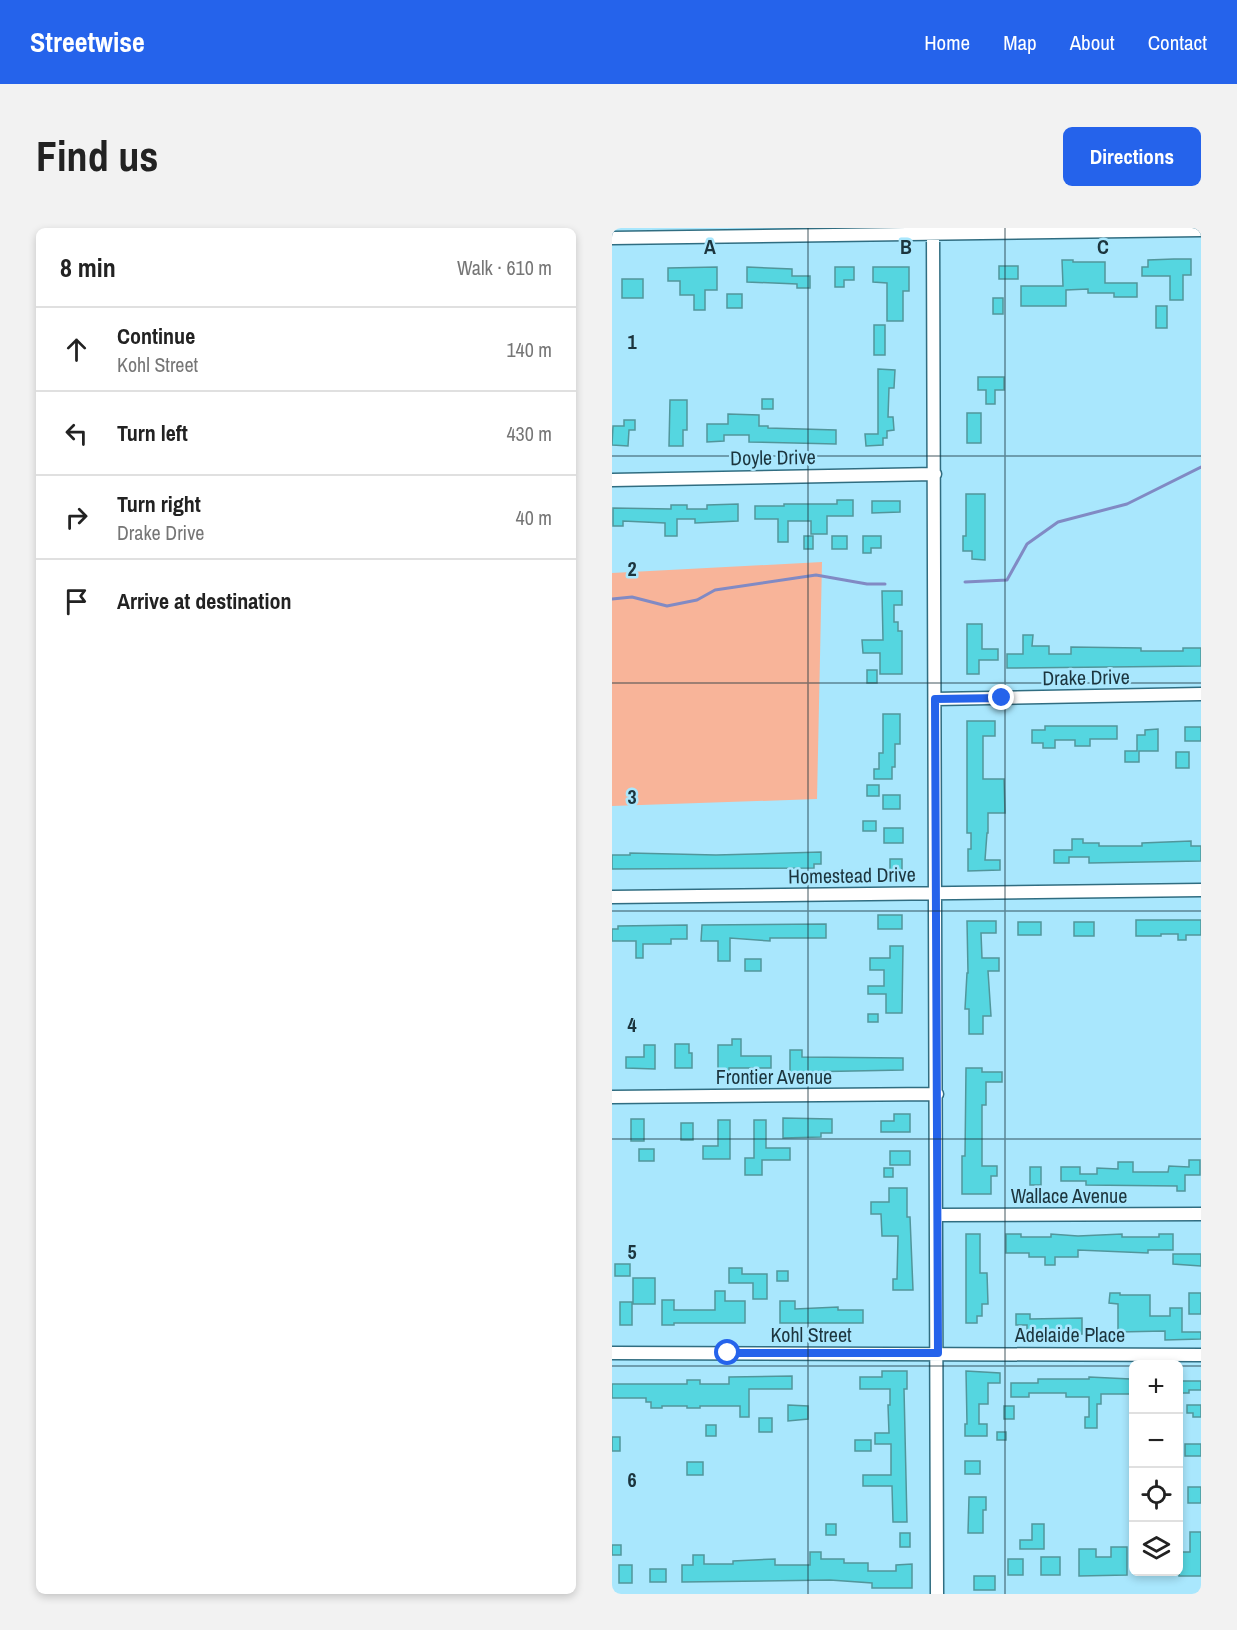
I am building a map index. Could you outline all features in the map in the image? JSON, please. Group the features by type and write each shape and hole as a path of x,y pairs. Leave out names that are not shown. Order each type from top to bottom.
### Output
{"street":[{"path":"612,238 933,231 1201,230"},
{"path":"933,231 937,1594"},
{"name":"Doyle Drive","path":"612,480 935,474"},
{"name":"Drake Drive","path":"935,699 1201,694"},
{"name":"Homestead Drive","path":"612,897 1201,890"},
{"name":"Frontier Avenue","path":"612,1097 937,1094"},
{"name":"Wallace Avenue","path":"937,1215 1201,1214"},
{"name":"Kohl Street","path":"612,1353 938,1353"},
{"name":"Adelaide Place","path":"938,1353 1201,1354"}],"shaded area":[{"path":"822,562 817,799 612,806 612,573"}],"building":[{"path":"1191,259 1191,275 1183,275 1183,300 1170,300 1170,276 1142,276 1142,267 1148,267 1148,260"},
{"path":"1062,260 1105,262 1105,283 1137,283 1137,297 1114,297 1114,293 1088,293 1088,289 1066,290 1066,306 1021,306 1021,286 1063,286"},
{"path":"999,266 1018,266 1018,279 999,279"},
{"path":"717,267 717,290 705,290 705,310 694,310 694,295 680,295 680,281 668,281 668,268"},
{"path":"747,267 792,269 792,276 810,276 810,288 797,288 797,284 747,282"},
{"path":"835,267 854,267 854,280 844,280 844,287 835,287"},
{"path":"873,267 909,267 909,291 903,291 903,321 887,321 887,283 873,282"},
{"path":"622,279 643,279 643,298 622,298"},
{"path":"727,294 742,294 742,308 727,308"},
{"path":"993,298 1003,298 1003,314 993,314"},
{"path":"1156,306 1167,306 1167,328 1156,328"},
{"path":"874,325 885,325 885,355 874,355"},
{"path":"878,369 895,370 894,388 889,388 888,417 893,417 894,430 887,431 887,438 883,438 883,445 866,446 865,434 878,434"},
{"path":"978,377 1004,377 1004,390 995,390 995,404 986,404 986,390 978,390"},
{"path":"762,399 773,399 773,409 762,409"},
{"path":"670,400 687,400 687,430 683,430 683,446 669,446"},
{"path":"967,413 981,413 981,443 967,443"},
{"path":"728,414 759,415 759,426 768,426 768,428 836,430 836,444 749,442 749,435 724,435 724,441 707,442 707,424 728,424"},
{"path":"624,420 635,420 635,430 629,430 628,446 612,445 613,426 624,426"},
{"path":"966,494 985,494 985,560 972,559 972,551 963,551 963,536 966,536"},
{"path":"837,500 853,500 853,516 827,516 827,534 811,534 811,521 788,521 788,542 778,542 778,519 755,519 755,506 837,504"},
{"path":"872,501 900,501 900,512 872,513"},
{"path":"738,504 738,521 695,523 695,519 677,519 677,536 665,536 665,523 623,521 623,526 613,526 613,508 671,509 671,505 687,505 687,509 707,509 707,505"},
{"path":"804,536 813,536 813,549 804,549"},
{"path":"832,536 847,536 847,549 832,549"},
{"path":"863,536 881,536 881,548 871,548 871,553 863,553"},
{"path":"882,591 902,591 902,605 894,605 894,622 898,622 898,631 902,631 902,674 880,674 880,653 863,653 862,640 883,640"},
{"path":"967,624 982,624 982,649 998,649 998,660 979,660 979,674 967,674"},
{"path":"1023,635 1033,635 1032,646 1049,646 1049,654 1071,654 1071,647 1141,648 1141,651 1183,651 1183,648 1201,648 1201,666 1007,668 1007,654 1023,654"},
{"path":"867,670 877,670 877,683 867,683"},
{"path":"883,714 900,714 900,744 895,744 895,767 892,767 892,779 874,779 874,769 879,769 879,753 883,753"},
{"path":"967,721 995,721 995,736 983,736 983,779 1004,779 1005,813 988,813 985,860 1000,860 1000,870 968,871 971,833 967,833"},
{"path":"1045,726 1117,726 1117,739 1090,739 1090,746 1075,746 1075,740 1055,740 1055,748 1043,748 1043,743 1032,743 1032,730 1045,730"},
{"path":"1185,727 1201,727 1201,741 1185,741"},
{"path":"1158,729 1158,751 1139,751 1139,762 1125,762 1125,751 1137,751 1137,735 1145,735 1145,730"},
{"path":"1176,752 1189,752 1189,768 1176,768"},
{"path":"867,785 879,785 879,796 867,796"},
{"path":"883,795 900,795 900,809 883,809"},
{"path":"863,821 876,821 876,831 863,831"},
{"path":"884,828 903,828 903,843 884,843"},
{"path":"1072,839 1083,839 1083,843 1099,843 1099,846 1142,846 1142,843 1191,841 1191,846 1201,846 1201,861 1089,863 1089,857 1069,857 1069,863 1054,863 1054,850 1072,850"},
{"path":"821,852 821,864 814,864 814,868 612,869 612,855 630,855 630,853 716,855"},
{"path":"890,859 902,859 902,874 890,874"},
{"path":"878,915 902,915 902,929 878,929"},
{"path":"1136,920 1201,920 1201,935 1186,935 1186,940 1178,940 1178,934 1136,936"},
{"path":"967,921 996,921 996,933 981,933 982,958 999,958 999,971 988,971 991,1016 983,1016 983,1034 969,1034 969,1009 965,1009 968,973"},
{"path":"1018,922 1041,922 1041,935 1018,935"},
{"path":"1074,922 1094,922 1094,936 1074,936"},
{"path":"826,924 826,938 770,938 770,941 730,938 730,961 718,961 718,941 701,941 702,925"},
{"path":"687,925 687,939 671,939 671,944 643,944 643,958 636,958 636,941 612,941 612,929 618,929 618,926"},
{"path":"890,946 903,946 902,1013 886,1013 886,994 868,994 868,986 884,986 884,970 870,970 870,958 890,958"},
{"path":"745,959 761,959 761,971 745,971"},
{"path":"868,1014 878,1014 878,1022 868,1022"},
{"path":"732,1039 741,1039 741,1056 771,1056 771,1068 729,1068 729,1072 718,1072 718,1045 732,1045"},
{"path":"675,1044 689,1044 689,1053 692,1053 692,1068 675,1068"},
{"path":"644,1045 655,1045 655,1069 626,1068 626,1057 644,1057"},
{"path":"790,1050 802,1050 802,1057 903,1058 903,1070 802,1072 802,1079 790,1079"},
{"path":"966,1068 982,1068 982,1072 1002,1072 1002,1082 986,1082 986,1105 982,1105 982,1166 997,1166 997,1176 991,1176 991,1194 962,1194"},
{"path":"894,1114 910,1114 910,1132 881,1132 881,1121 894,1121"},
{"path":"783,1118 832,1119 832,1133 821,1133 821,1137 783,1138"},
{"path":"631,1119 644,1119 644,1141 631,1141"},
{"path":"718,1120 730,1120 730,1159 703,1159 703,1146 718,1146"},
{"path":"754,1120 766,1120 766,1148 790,1148 790,1160 762,1160 762,1175 745,1175 745,1158 754,1158"},
{"path":"681,1123 693,1123 693,1140 681,1140"},
{"path":"639,1149 654,1149 654,1161 639,1161"},
{"path":"890,1151 910,1151 910,1165 890,1165"},
{"path":"1189,1160 1200,1160 1200,1175 1185,1175 1185,1191 1177,1191 1177,1186 1086,1185 1086,1181 1061,1181 1061,1167 1080,1167 1080,1174 1097,1174 1097,1168 1118,1169 1118,1162 1133,1162 1133,1172 1168,1172 1169,1166 1189,1167"},
{"path":"1030,1167 1041,1167 1041,1185 1030,1185"},
{"path":"884,1168 893,1168 893,1177 884,1177"},
{"path":"889,1188 907,1188 913,1290 893,1290 893,1279 897,1279 898,1236 882,1236 881,1214 871,1214 871,1202 889,1202"},
{"path":"966,1234 980,1234 980,1273 987,1273 988,1304 982,1304 982,1316 977,1316 977,1323 966,1323"},
{"path":"1006,1234 1021,1234 1021,1237 1051,1237 1051,1234 1078,1236 1122,1234 1122,1237 1159,1237 1159,1234 1173,1234 1173,1250 1148,1250 1148,1253 1078,1250 1078,1257 1055,1257 1055,1265 1045,1265 1045,1257 1029,1257 1029,1253 1006,1253"},
{"path":"1173,1254 1201,1254 1201,1266 1173,1264"},
{"path":"615,1264 630,1264 630,1276 615,1276"},
{"path":"729,1268 742,1268 742,1274 767,1274 767,1299 753,1299 753,1283 729,1283"},
{"path":"777,1271 788,1271 788,1281 777,1281"},
{"path":"633,1278 655,1278 655,1304 633,1304"},
{"path":"715,1291 725,1291 725,1301 745,1301 745,1323 662,1325 662,1300 674,1300 674,1310 715,1310"},
{"path":"1110,1293 1150,1295 1150,1316 1170,1316 1170,1308 1182,1308 1182,1332 1201,1332 1201,1339 1165,1340 1165,1331 1118,1332 1118,1304 1109,1303"},
{"path":"1189,1293 1201,1293 1201,1314 1189,1314"},
{"path":"780,1301 795,1301 795,1309 838,1307 838,1310 863,1310 863,1323 780,1323"},
{"path":"620,1302 632,1302 632,1325 620,1325"},
{"path":"1016,1314 1030,1314 1030,1319 1082,1318 1082,1334 1052,1335 1052,1332 1027,1332 1027,1325 1016,1325"},
{"path":"882,1371 907,1371 907,1389 904,1389 907,1522 893,1522 892,1486 863,1486 863,1475 891,1475 891,1444 875,1444 875,1433 889,1433 890,1389 860,1389 860,1377 882,1377"},
{"path":"966,1371 1000,1373 1000,1383 988,1383 988,1404 979,1404 979,1424 987,1424 987,1436 965,1436 965,1424 967,1424"},
{"path":"792,1376 792,1389 749,1389 749,1417 740,1417 740,1406 651,1408 651,1402 646,1402 646,1398 612,1398 612,1384 687,1384 687,1380 700,1380 700,1384 729,1384 729,1377"},
{"path":"1089,1377 1129,1379 1129,1394 1101,1394 1101,1404 1097,1404 1097,1428 1085,1428 1085,1417 1089,1417 1089,1397 1066,1397 1066,1393 1029,1393 1029,1397 1011,1397 1011,1383 1038,1383 1038,1379 1089,1379"},
{"path":"1183,1381 1201,1381 1201,1390 1189,1390 1189,1393 1183,1393"},
{"path":"788,1405 808,1406 808,1419 788,1421"},
{"path":"1187,1405 1201,1405 1201,1417 1193,1417 1193,1413 1187,1413"},
{"path":"1004,1406 1014,1406 1014,1419 1004,1419"},
{"path":"759,1418 772,1418 772,1432 759,1432"},
{"path":"706,1425 716,1425 716,1436 706,1436"},
{"path":"997,1432 1006,1432 1006,1440 997,1440"},
{"path":"612,1437 620,1437 620,1451 612,1451"},
{"path":"855,1440 871,1440 871,1451 855,1451"},
{"path":"1185,1444 1201,1444 1201,1456 1185,1456"},
{"path":"965,1461 980,1461 980,1474 965,1474"},
{"path":"687,1462 703,1462 703,1475 687,1475"},
{"path":"1188,1487 1201,1487 1201,1503 1188,1503"},
{"path":"969,1497 986,1497 986,1510 983,1510 983,1533 968,1533"},
{"path":"826,1524 836,1524 836,1535 826,1535"},
{"path":"1032,1524 1044,1524 1044,1549 1020,1549 1020,1540 1032,1540"},
{"path":"1190,1532 1201,1532 1201,1576 1183,1576 1183,1552 1190,1552"},
{"path":"900,1533 910,1533 910,1547 900,1547"},
{"path":"612,1545 621,1545 621,1555 612,1555"},
{"path":"1111,1547 1127,1547 1127,1575 1079,1576 1079,1549 1096,1549 1096,1557 1111,1557"},
{"path":"810,1552 821,1552 821,1559 844,1559 844,1563 868,1563 868,1571 896,1571 896,1565 912,1564 912,1588 872,1588 872,1583 830,1580 682,1582 682,1565 693,1565 693,1555 704,1555 704,1564 733,1564 733,1561 775,1559 775,1565 810,1565"},
{"path":"1041,1557 1060,1557 1060,1575 1041,1575"},
{"path":"1008,1559 1023,1559 1023,1575 1008,1575"},
{"path":"619,1565 632,1565 632,1583 619,1583"},
{"path":"650,1569 666,1569 666,1582 650,1582"},
{"path":"974,1576 995,1576 995,1590 974,1590"}],"waterway":[{"path":"965,582 1007,580 1027,544 1058,522 1127,504 1201,467"},
{"path":"612,599 632,597 667,606 697,600 715,590 816,575 867,584 885,584"}],"route":[{"path":"728,1353 938,1353 935,699 1002,698"}]}
